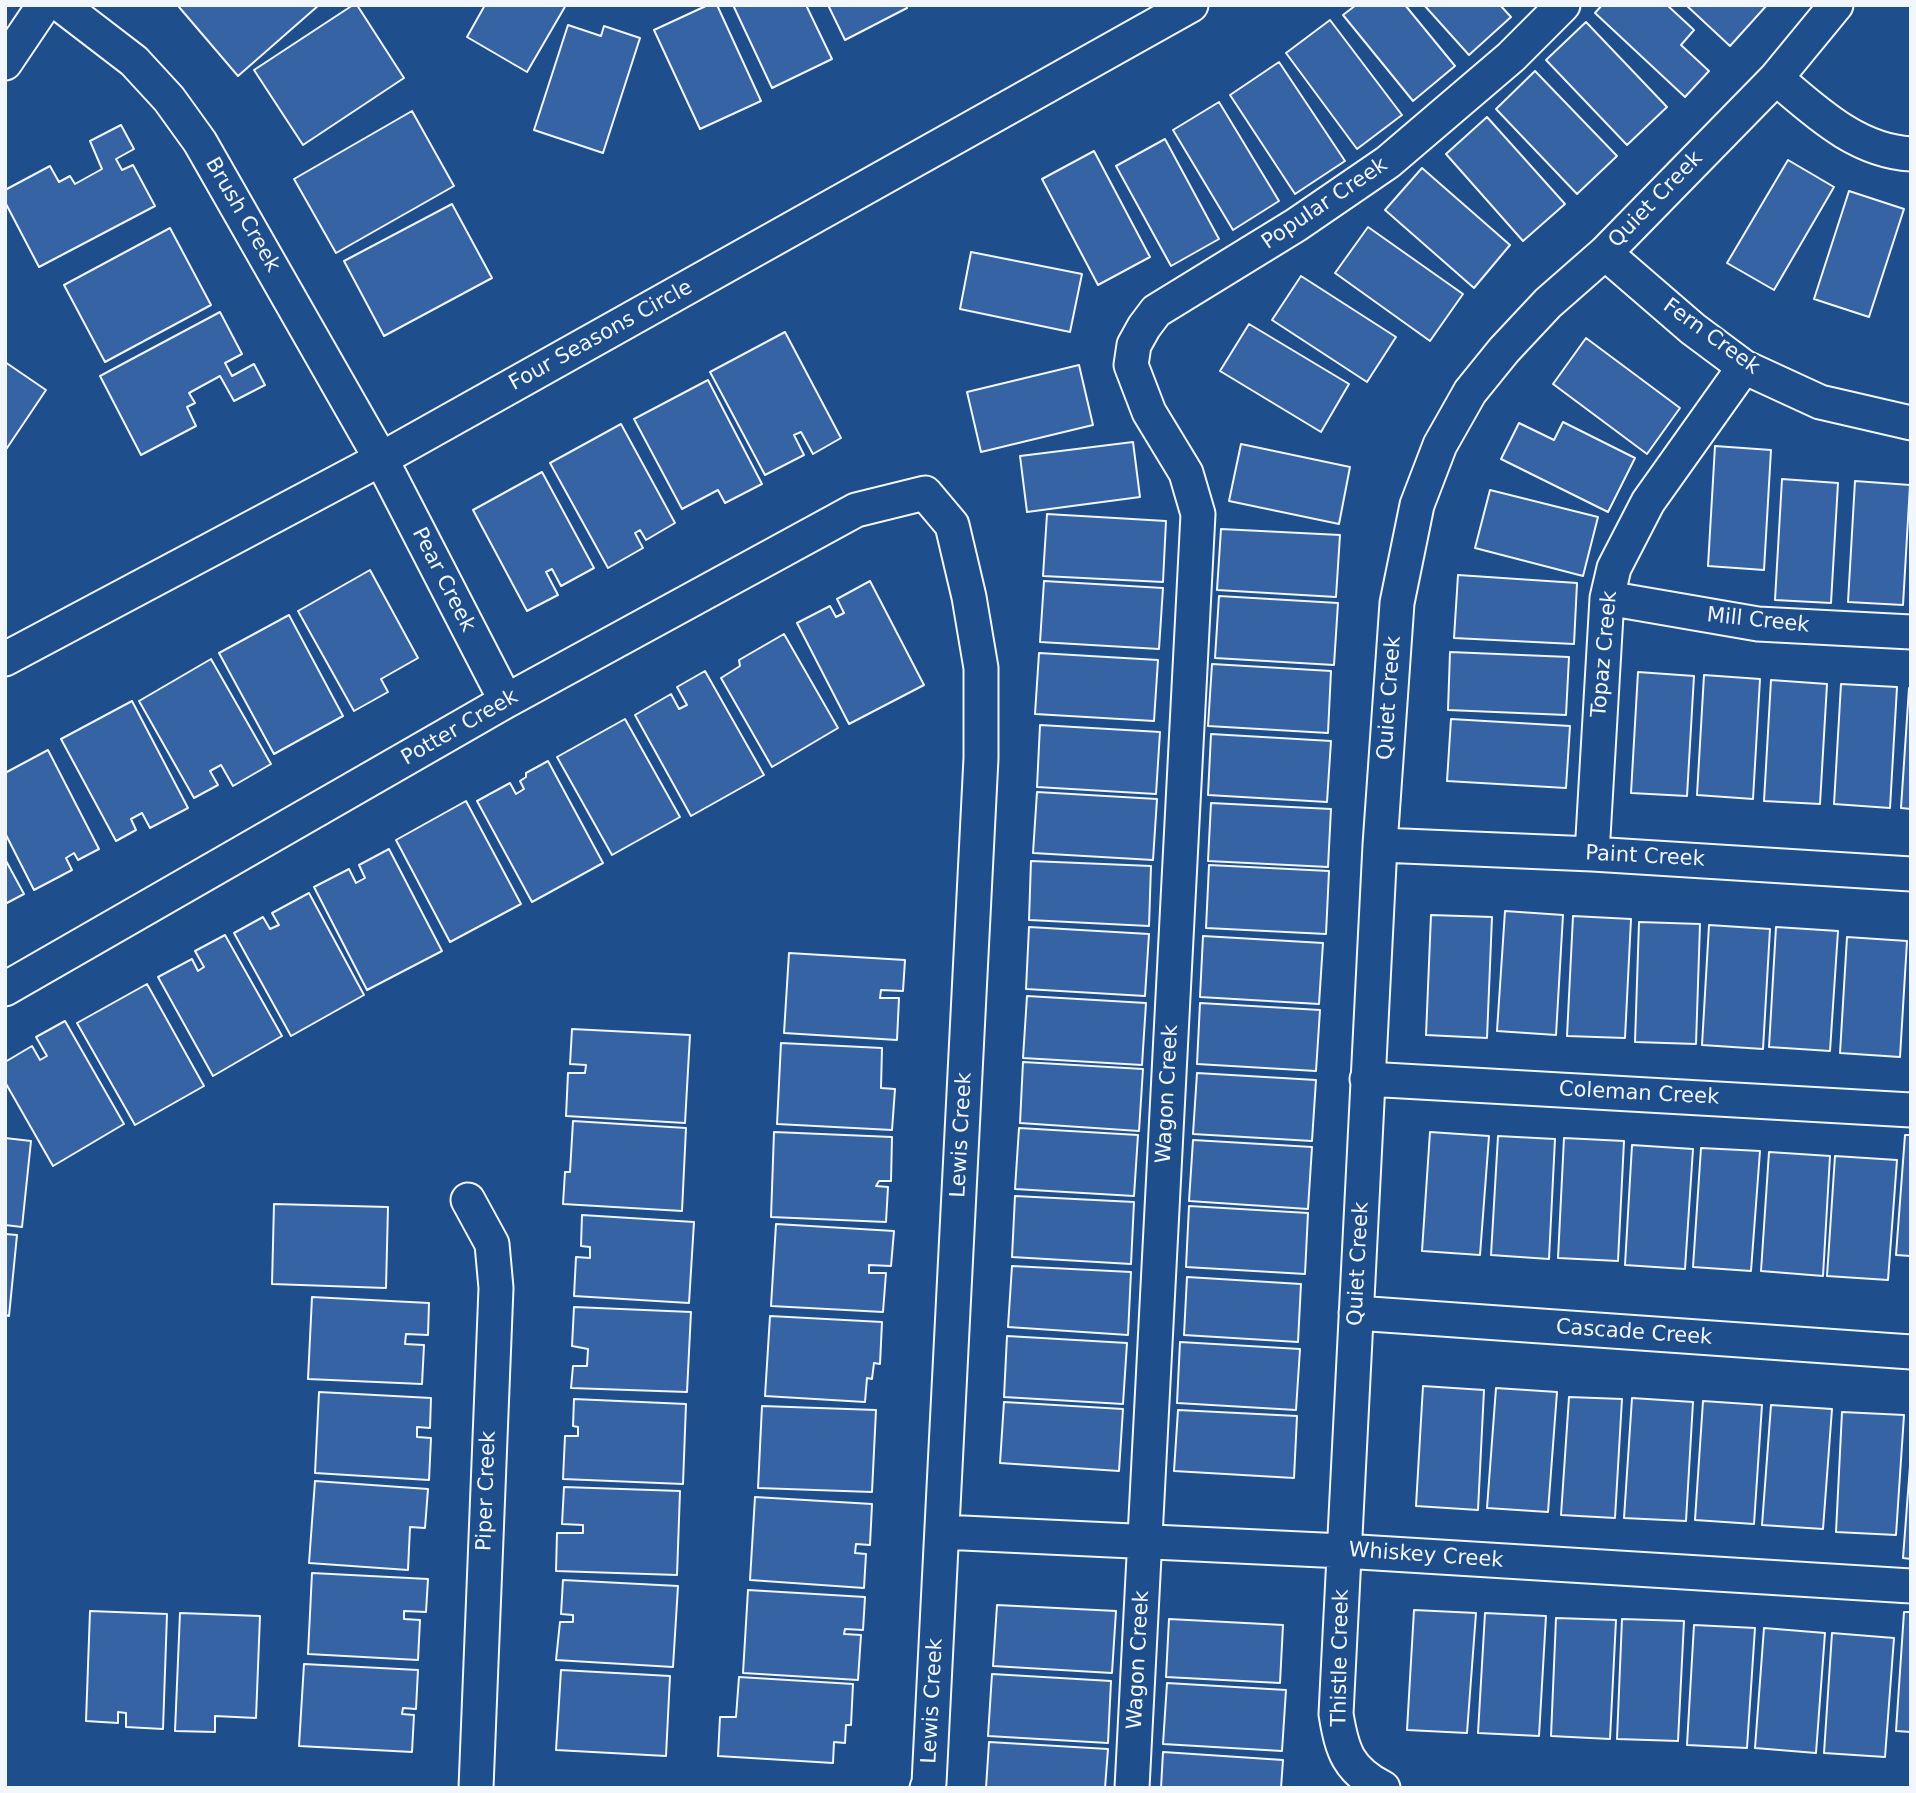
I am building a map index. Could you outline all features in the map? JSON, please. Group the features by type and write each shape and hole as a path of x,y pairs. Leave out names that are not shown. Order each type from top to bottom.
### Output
{"street":[{"path":"5,63 44,5"},
{"name":"Brush Creek","path":"61,5 134,61 169,99 200,142 381,459"},
{"name":"Four Seasons Circle","path":"5,659 381,459 1191,5"},
{"name":"Popular Creek","path":"1149,412 1131,365 1134,345 1156,311 1296,225 1388,162 1511,57 1563,5"},
{"name":"Quiet Creek","path":"1343,1551 1380,845 1397,603 1417,506 1436,457 1470,392 1504,350 1548,303 1605,253 1776,78 1836,5"},
{"path":"1776,78 1833,126 1871,145 1911,154"},
{"name":"Fern Creek","path":"1605,253 1693,329 1744,367 1820,402 1911,423"},
{"name":"Topaz Creek","path":"1592,854 1607,598 1614,568 1648,502 1744,367"},
{"name":"Wagon Creek","path":"1132,1788 1198,514 1186,473 1149,412"},
{"name":"Pear Creek","path":"381,459 506,701"},
{"name":"Potter Creek","path":"5,989 506,701 856,510 925,493"},
{"name":"Lewis Creek","path":"925,493 952,525 969,597 981,668 981,758 927,1788"},
{"name":"Mill Creek","path":"1607,598 1758,624 1911,632"},
{"name":"Paint Creek","path":"1380,845 1592,854 1911,874"},
{"name":"Coleman Creek","path":"1367,1079 1911,1110"},
{"name":"Piper Creek","path":"468,1200 492,1244 496,1288 476,1788"},
{"name":"Cascade Creek","path":"1356,1313 1911,1352"},
{"name":"Whiskey Creek","path":"942,1532 1343,1551 1911,1586"},
{"name":"Thistle Creek","path":"1343,1551 1336,1714 1340,1741 1353,1767 1366,1779 1383,1788"}],"building":[{"path":"319,5 238,76 179,7"},
{"path":"353,5 357,5 404,78 303,145 254,70"},
{"path":"485,5 566,5 527,72 467,37"},
{"path":"708,5 717,5 761,101 700,129 654,30"},
{"path":"733,5 806,5 832,59 772,88"},
{"path":"828,5 906,5 907,8 845,40"},
{"path":"1356,5 1405,5 1455,66 1413,101 1343,15"},
{"path":"1424,5 1500,5 1511,17 1469,55"},
{"path":"1602,5 1667,5 1694,30 1681,45 1709,71 1685,97 1595,13"},
{"path":"1686,5 1767,5 1730,46"},
{"path":"1330,20 1402,115 1357,149 1286,53"},
{"path":"1586,22 1667,107 1627,145 1546,60"},
{"path":"568,25 601,36 604,26 640,38 603,153 534,130"},
{"path":"1279,62 1345,161 1295,194 1230,95"},
{"path":"1535,71 1617,156 1577,194 1496,109"},
{"path":"1219,102 1279,201 1233,230 1173,130"},
{"path":"412,111 454,186 336,253 294,179"},
{"path":"1487,117 1565,204 1523,241 1446,154"},
{"path":"121,125 134,149 116,159 122,170 133,165 155,206 39,267 5,202 5,190 50,166 59,182 70,176 75,184 102,169 90,141"},
{"path":"1165,139 1219,239 1171,266 1116,166"},
{"path":"1094,151 1150,257 1098,285 1042,179"},
{"path":"1788,160 1834,187 1774,290 1727,263"},
{"path":"1422,168 1510,245 1474,288 1385,210"},
{"path":"1849,191 1904,209 1869,317 1814,299"},
{"path":"452,204 492,278 384,336 344,261"},
{"path":"1368,227 1463,294 1430,341 1335,273"},
{"path":"170,228 211,305 105,362 64,285"},
{"path":"971,252 1082,274 1070,332 960,309"},
{"path":"1301,276 1396,337 1367,382 1272,320"},
{"path":"220,312 242,354 225,363 232,376 254,364 265,385 234,401 220,376 189,393 195,403 187,407 196,426 141,455 100,376"},
{"path":"1249,324 1349,384 1321,432 1220,371"},
{"path":"785,332 841,438 813,454 801,432 794,435 804,455 765,475 710,372"},
{"path":"1586,338 1680,408 1647,454 1553,384"},
{"path":"5,362 46,390 5,451"},
{"path":"1079,365 1093,425 981,452 967,392"},
{"path":"708,380 762,484 725,503 718,490 682,509 634,419"},
{"path":"1563,422 1635,458 1608,512 1501,459 1519,423 1554,440"},
{"path":"621,424 675,523 646,540 640,530 635,533 643,548 608,568 550,463"},
{"path":"1133,442 1140,497 1027,512 1020,456"},
{"path":"1241,444 1350,467 1339,524 1229,501"},
{"path":"1715,446 1771,450 1764,570 1708,566"},
{"path":"542,472 594,568 561,586 552,569 546,572 558,595 527,611 473,510"},
{"path":"1782,479 1838,483 1831,603 1775,600"},
{"path":"1855,481 1910,485 1903,605 1848,602"},
{"path":"1490,490 1598,517 1583,576 1475,548"},
{"path":"1047,514 1166,521 1163,582 1043,576"},
{"path":"1221,529 1340,535 1336,597 1217,590"},
{"path":"370,570 418,658 381,679 388,692 354,711 298,611"},
{"path":"1458,575 1577,583 1574,644 1454,638"},
{"path":"870,581 924,685 849,724 797,623 830,606 836,617 844,613 837,599"},
{"path":"1044,581 1163,588 1159,649 1040,642"},
{"path":"1219,596 1338,603 1334,665 1215,658"},
{"path":"289,615 343,716 274,754 219,653"},
{"path":"784,634 838,728 772,767 721,678 740,666 739,660"},
{"path":"1450,652 1569,657 1566,715 1448,710"},
{"path":"1039,653 1158,660 1154,721 1035,714"},
{"path":"211,659 271,764 233,786 221,765 210,771 218,785 194,798 139,701"},
{"path":"1212,664 1331,671 1328,733 1208,726"},
{"path":"705,671 764,775 691,816 635,715 671,694 679,709 687,705 677,687"},
{"path":"1638,672 1694,676 1687,796 1631,793"},
{"path":"1704,675 1760,679 1753,799 1697,795"},
{"path":"1771,680 1827,684 1820,804 1764,801"},
{"path":"1841,684 1897,687 1890,808 1834,804"},
{"path":"1911,688 1911,809 1901,808"},
{"path":"132,701 188,808 150,828 142,813 131,819 136,830 116,841 61,739"},
{"path":"625,719 680,817 612,855 557,757"},
{"path":"1451,719 1570,726 1566,788 1447,781"},
{"path":"1040,725 1160,732 1156,794 1037,787"},
{"path":"1211,734 1331,741 1327,802 1208,795"},
{"path":"48,750 99,849 78,860 74,853 66,858 72,870 34,890 5,833 5,773"},
{"path":"548,761 603,863 532,902 477,801 510,783 516,794 524,789 520,781 526,777 526,773"},
{"path":"1037,792 1157,799 1153,860 1033,853"},
{"path":"466,801 521,904 450,942 396,840"},
{"path":"1211,803 1331,809 1328,867 1208,861"},
{"path":"389,849 442,951 367,990 314,887 349,869 356,883 365,878 359,865"},
{"path":"5,859 24,894 5,904"},
{"path":"1031,861 1151,866 1149,926 1029,920"},
{"path":"1209,865 1329,871 1326,934 1206,928"},
{"path":"309,893 364,995 291,1036 234,933 263,917 270,929 279,925 272,913"},
{"path":"1505,911 1563,915 1556,1035 1497,1031"},
{"path":"1431,915 1492,917 1487,1038 1426,1035"},
{"path":"1573,916 1631,919 1625,1038 1567,1036"},
{"path":"1639,922 1700,924 1696,1044 1635,1042"},
{"path":"1709,925 1770,929 1763,1049 1702,1045"},
{"path":"1029,927 1149,934 1145,996 1026,989"},
{"path":"1776,927 1838,931 1830,1051 1769,1047"},
{"path":"225,935 282,1036 213,1076 158,977 192,959 198,971 204,967 195,951"},
{"path":"1203,936 1323,943 1319,1004 1200,997"},
{"path":"1847,937 1907,941 1900,1057 1840,1053"},
{"path":"789,953 905,960 903,991 881,990 880,998 899,998 897,1040 784,1033"},
{"path":"147,984 204,1086 135,1125 77,1023"},
{"path":"1027,996 1146,1003 1142,1065 1023,1058"},
{"path":"1200,1003 1320,1010 1316,1071 1197,1064"},
{"path":"65,1021 124,1124 53,1166 5,1082 5,1062 32,1046 40,1060 47,1056 36,1037"},
{"path":"572,1029 690,1035 685,1123 566,1116 568,1073 585,1073 586,1065 570,1064"},
{"path":"781,1043 882,1048 881,1088 895,1089 892,1130 777,1124"},
{"path":"1023,1062 1143,1069 1139,1131 1020,1123"},
{"path":"1197,1073 1316,1080 1312,1141 1193,1134"},
{"path":"573,1121 686,1128 682,1211 563,1204 565,1172 570,1172"},
{"path":"1019,1128 1138,1135 1134,1196 1015,1189"},
{"path":"774,1132 892,1137 891,1181 879,1181 876,1186 888,1187 886,1222 771,1217"},
{"path":"1430,1132 1489,1136 1480,1255 1422,1251"},
{"path":"1905,1135 1911,1135 1911,1256 1896,1255"},
{"path":"1498,1136 1555,1139 1549,1259 1491,1255"},
{"path":"5,1138 31,1141 22,1227 5,1225"},
{"path":"1564,1138 1624,1141 1618,1261 1558,1258"},
{"path":"1193,1140 1312,1147 1308,1209 1189,1201"},
{"path":"1632,1145 1693,1149 1685,1269 1625,1265"},
{"path":"1701,1148 1760,1151 1751,1271 1693,1267"},
{"path":"1769,1152 1830,1156 1823,1276 1761,1271"},
{"path":"1835,1156 1897,1160 1888,1280 1827,1276"},
{"path":"1015,1196 1134,1202 1131,1264 1012,1257"},
{"path":"274,1204 388,1207 386,1288 272,1284"},
{"path":"1189,1206 1308,1213 1305,1274 1186,1267"},
{"path":"582,1215 694,1222 689,1303 574,1296 576,1257 590,1258 590,1247 581,1246"},
{"path":"776,1224 894,1231 891,1266 869,1265 869,1273 886,1273 883,1312 771,1306"},
{"path":"5,1234 17,1235 9,1316 5,1315"},
{"path":"1012,1266 1131,1272 1128,1335 1008,1327"},
{"path":"1187,1277 1301,1284 1298,1342 1184,1335"},
{"path":"312,1297 429,1303 428,1335 406,1334 405,1344 424,1345 422,1384 308,1379"},
{"path":"574,1307 691,1312 687,1392 571,1388 573,1366 587,1366 588,1349 572,1346"},
{"path":"770,1316 882,1322 880,1364 874,1363 872,1379 867,1378 865,1402 765,1396"},
{"path":"1007,1336 1127,1343 1123,1404 1004,1397"},
{"path":"1180,1342 1300,1349 1296,1410 1177,1403"},
{"path":"1423,1386 1484,1390 1478,1510 1416,1506"},
{"path":"1496,1388 1557,1392 1548,1512 1487,1508"},
{"path":"319,1392 431,1398 430,1428 417,1427 417,1437 431,1438 429,1480 315,1473"},
{"path":"1569,1397 1622,1399 1615,1518 1561,1515"},
{"path":"1632,1398 1693,1402 1686,1521 1624,1518"},
{"path":"574,1399 686,1404 683,1484 563,1479 565,1436 578,1436 578,1427 573,1426"},
{"path":"1703,1401 1762,1405 1754,1524 1695,1520"},
{"path":"1004,1402 1123,1409 1119,1471 1000,1463"},
{"path":"1771,1405 1832,1409 1823,1529 1762,1525"},
{"path":"762,1406 876,1410 872,1492 758,1488"},
{"path":"1178,1410 1297,1416 1294,1478 1174,1471"},
{"path":"1842,1412 1904,1415 1896,1535 1836,1532"},
{"path":"1911,1453 1911,1559 1903,1558"},
{"path":"315,1481 428,1489 425,1528 410,1527 408,1570 309,1563"},
{"path":"564,1487 680,1491 677,1575 556,1571 557,1533 583,1533 583,1525 562,1524"},
{"path":"755,1497 872,1504 870,1545 856,1544 855,1553 866,1554 864,1588 750,1580"},
{"path":"312,1573 428,1579 426,1612 404,1611 404,1619 420,1620 418,1660 308,1654"},
{"path":"563,1580 678,1586 673,1667 556,1660 560,1622 573,1622 573,1615 561,1614"},
{"path":"748,1590 865,1597 863,1630 845,1629 844,1634 861,1635 858,1680 743,1673"},
{"path":"997,1605 1116,1611 1112,1673 993,1666"},
{"path":"1414,1610 1476,1613 1467,1733 1407,1730"},
{"path":"90,1611 167,1614 163,1729 126,1727 126,1713 118,1712 118,1723 86,1721"},
{"path":"1904,1612 1911,1612 1911,1732 1896,1731"},
{"path":"180,1613 260,1616 256,1718 215,1716 215,1732 175,1731"},
{"path":"1485,1613 1546,1616 1539,1736 1478,1733"},
{"path":"1556,1618 1616,1620 1610,1739 1551,1736"},
{"path":"1169,1619 1283,1625 1280,1683 1166,1677"},
{"path":"1622,1619 1684,1621 1678,1741 1617,1739"},
{"path":"1694,1625 1755,1628 1747,1748 1687,1745"},
{"path":"1764,1628 1825,1633 1816,1753 1755,1748"},
{"path":"1832,1633 1894,1638 1885,1757 1824,1753"},
{"path":"304,1664 418,1670 416,1709 403,1708 402,1714 414,1715 412,1752 299,1746"},
{"path":"561,1670 670,1676 666,1756 556,1750"},
{"path":"992,1674 1111,1681 1108,1743 988,1736"},
{"path":"739,1677 853,1684 851,1725 846,1725 845,1743 834,1742 833,1763 718,1756 720,1717 736,1717"},
{"path":"1167,1683 1286,1690 1282,1751 1163,1744"},
{"path":"989,1742 1108,1749 1105,1788 986,1788"},
{"path":"1163,1752 1283,1760 1281,1788 1161,1788"}]}
